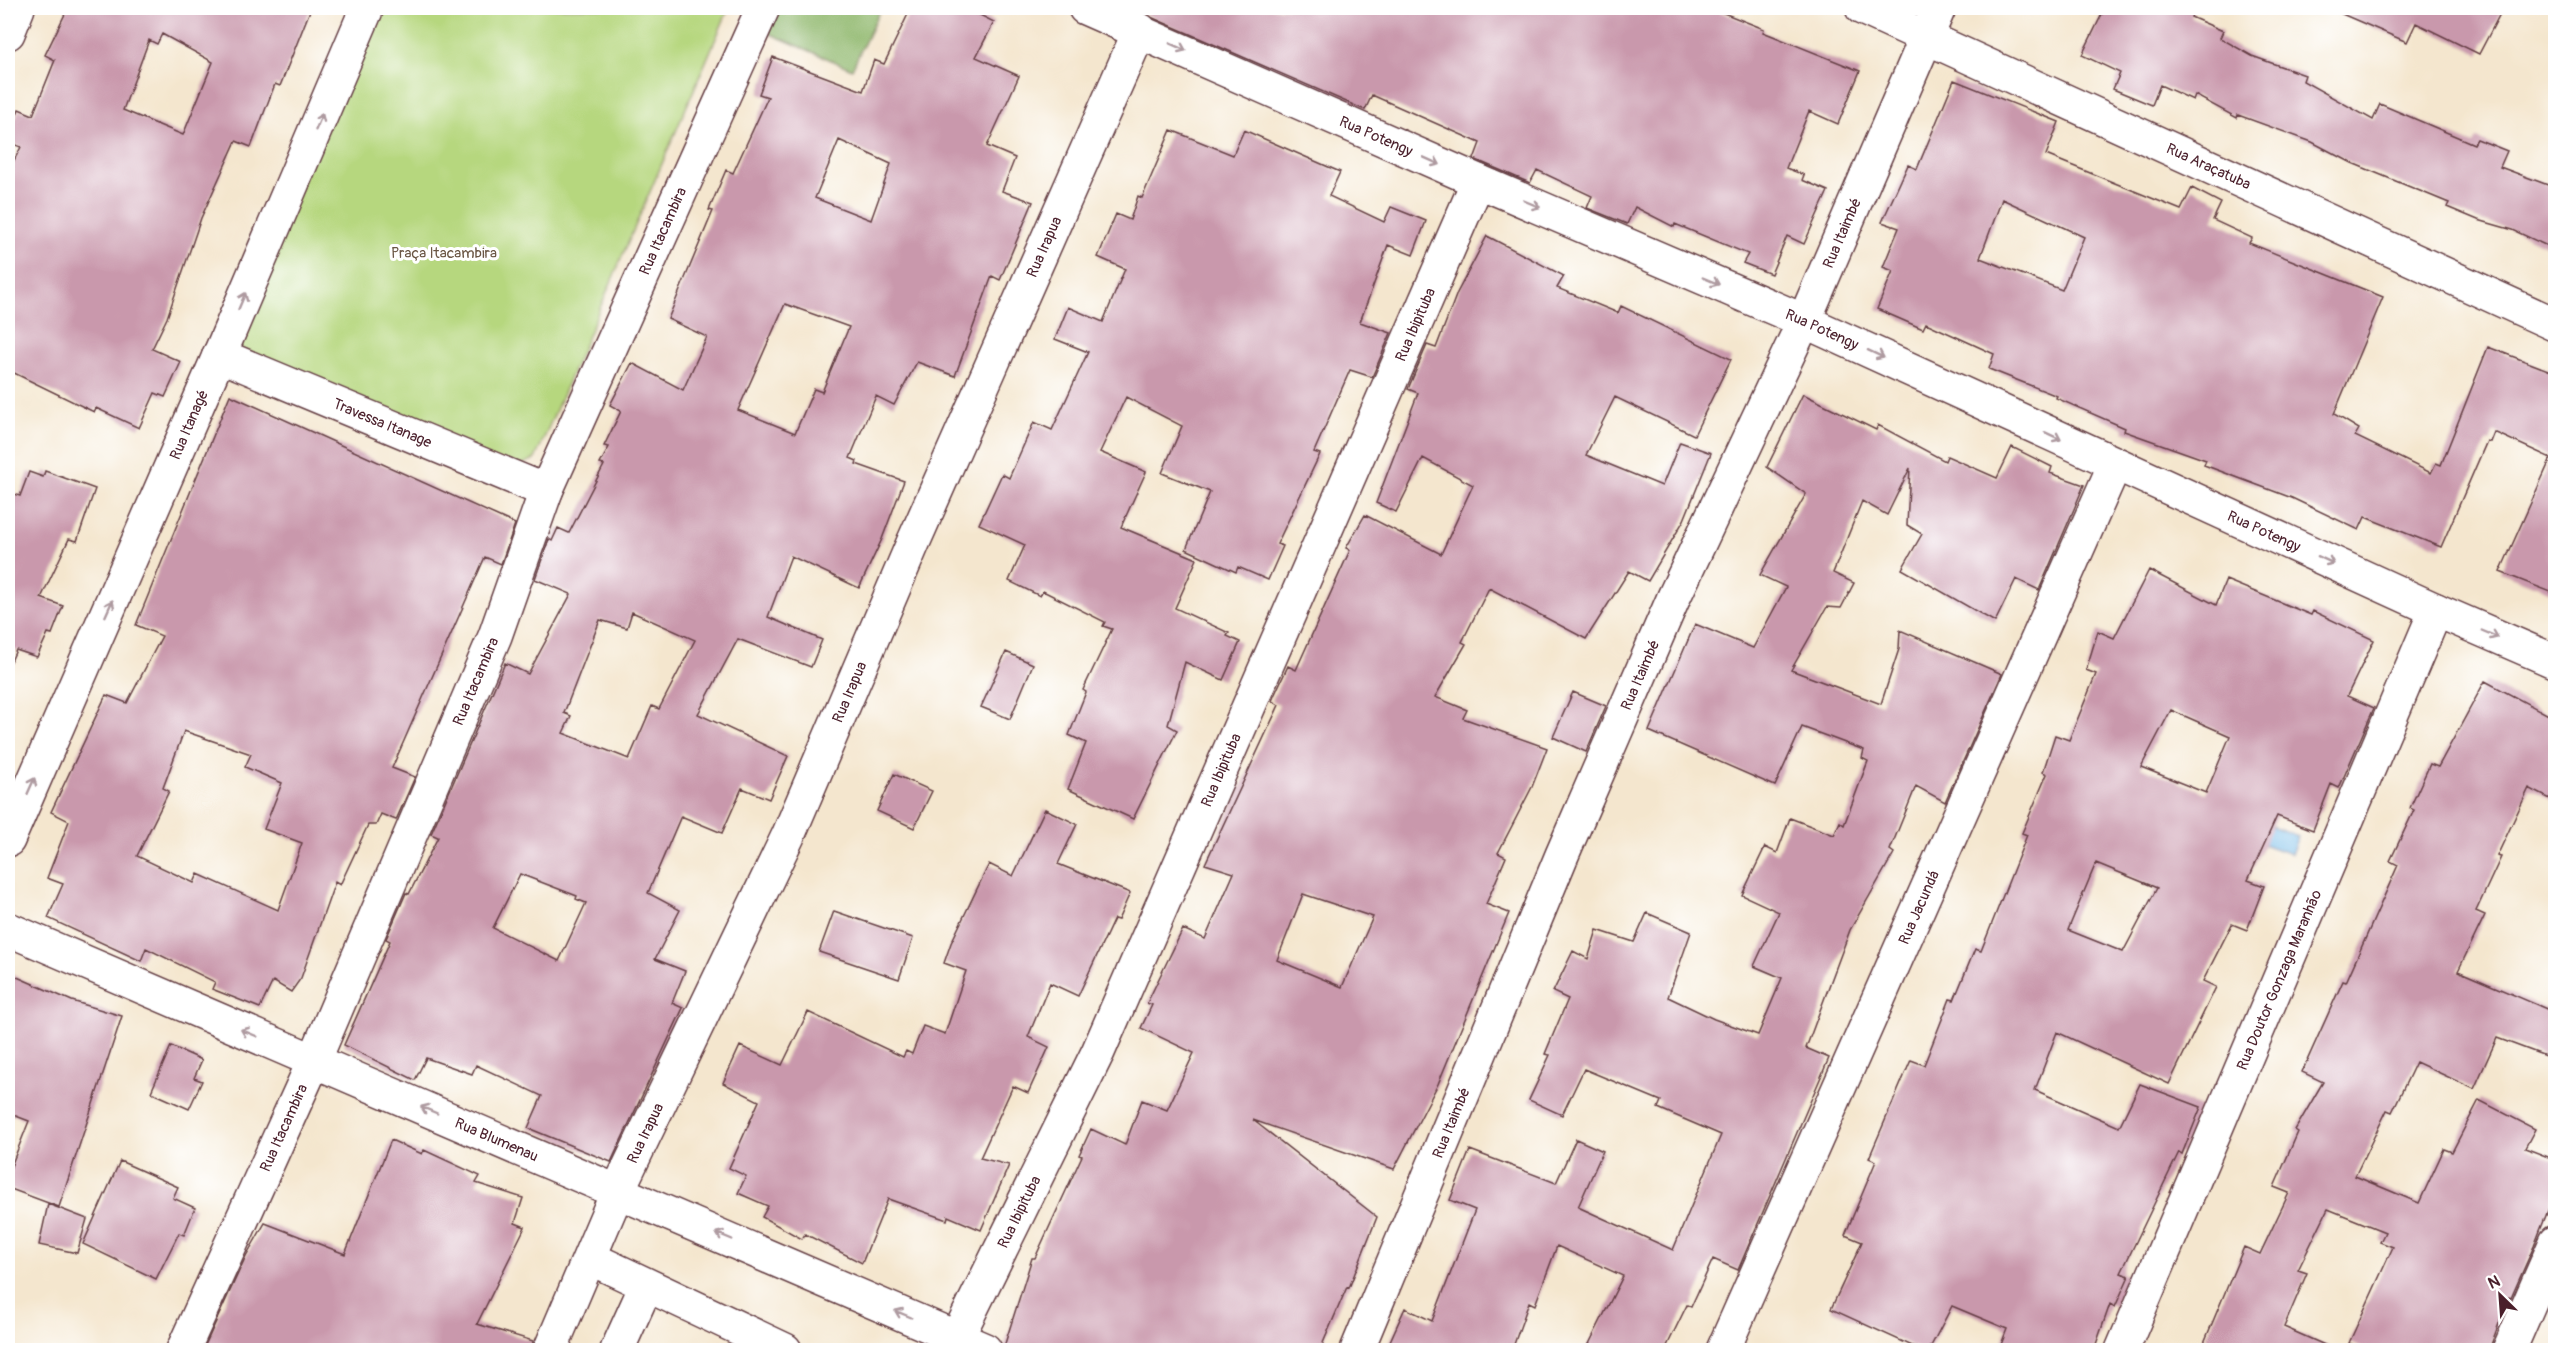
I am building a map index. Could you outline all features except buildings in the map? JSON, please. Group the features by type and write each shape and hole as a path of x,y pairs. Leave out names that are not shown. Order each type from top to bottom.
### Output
{"street":[{"path":"8,33 18,8"},
{"name":"Rua Itanagé","path":"8,840 367,8"},
{"name":"Rua Itacambira","path":"183,1350 314,1061 495,636 546,491 764,8"},
{"name":"Rua Potengy","path":"1085,8 1804,321 2436,610 2556,662"},
{"name":"Rua Araçatuba","path":"1862,8 1933,22 2556,325"},
{"name":"Rua Itaimbé","path":"1357,1350 1562,855 1674,597 1804,321 1933,22"},
{"name":"Rua Irapua","path":"550,1350 618,1190 788,836 913,543 1140,30"},
{"name":"Rua Ibipituba","path":"964,1346 1098,1052 1478,181"},
{"name":"Travessa Itanage","path":"219,355 546,491"},
{"name":"Rua Jacundá","path":"1723,1350 2115,464"},
{"name":"Rua Doutor Gonzaga Maranhão","path":"2122,1350 2436,610"},
{"name":"Rua Blumenau","path":"8,929 618,1190 964,1346"},
{"path":"2509,1350 2556,1242"},
{"path":"590,1258 645,1286 785,1350"},
{"path":"617,1350 645,1286"}],"green space":[{"name":"Praça Itacambira","path":"379,8 729,8 535,459 511,469 225,342"},
{"path":"778,8 881,8 852,69 766,32"}],"water":[{"path":"2256,820 2298,836 2291,854 2249,839"}]}
